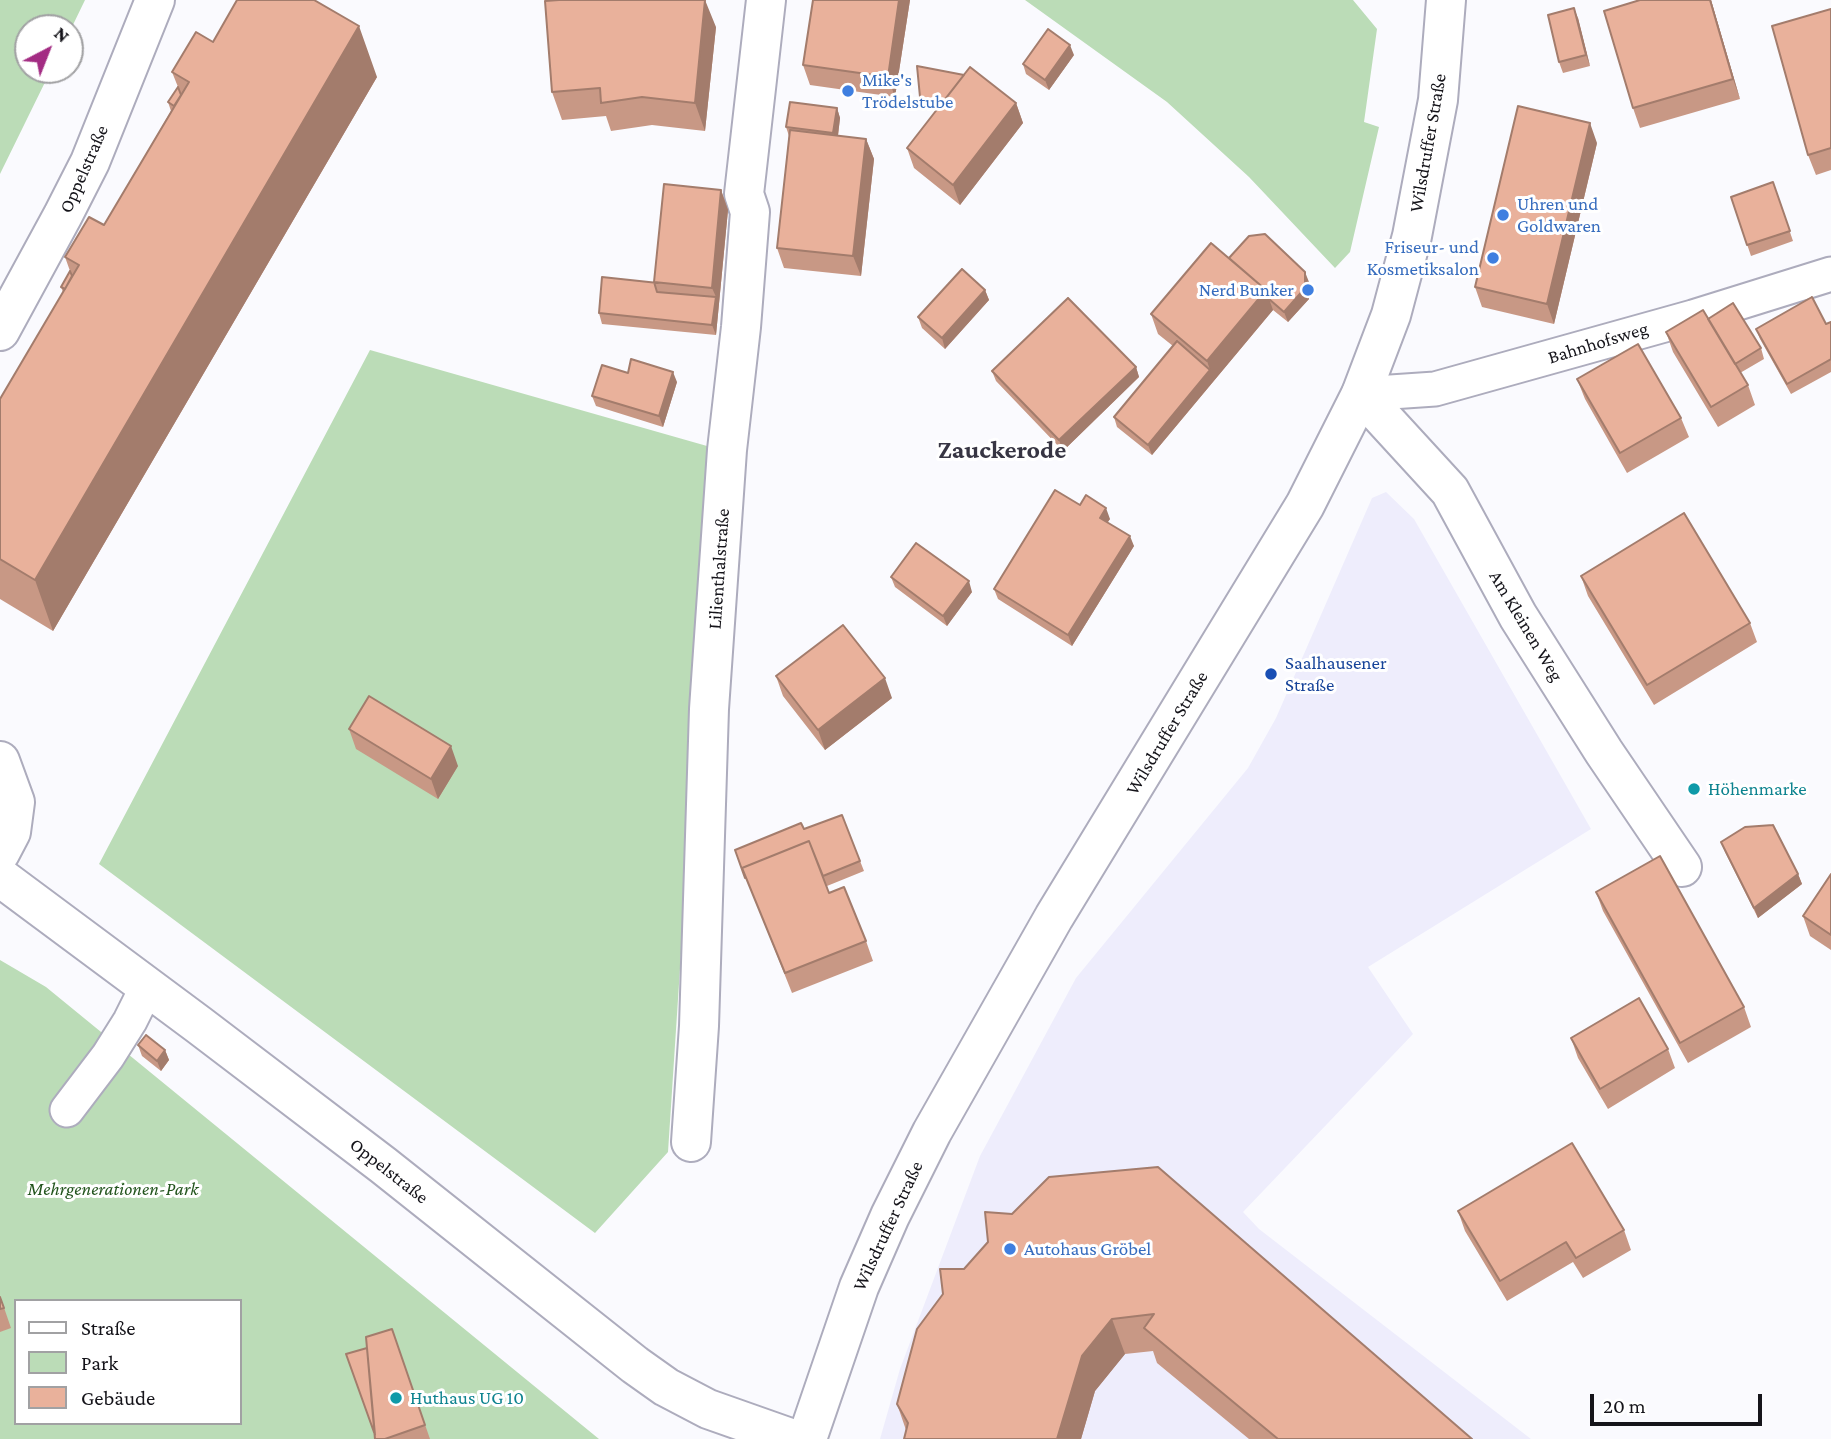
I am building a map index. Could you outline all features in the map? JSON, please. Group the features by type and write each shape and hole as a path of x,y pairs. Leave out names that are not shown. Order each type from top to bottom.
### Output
{"street":[{"name":"Oppelstraße","path":"0,331 90,162 155,0"},
{"name":"Lilienthalstraße","path":"691,1142 699,1026 710,695 727,450 741,327 750,212 744,194 766,0"},
{"name":"Wilsdruffer Straße","path":"807,1439 859,1287 890,1216 932,1132 1054,917 1305,505 1361,394 1391,315 1412,236 1437,100 1446,0"},
{"name":"Am Kleinen Weg","path":"1361,394 1450,491 1518,616 1604,752 1682,867"},
{"path":"0,761 15,802 11,832 0,853"},
{"name":"Oppelstraße","path":"0,877 383,1165 656,1380 708,1409 793,1439"}],"lane":[{"name":"Bahnhofsweg","path":"1361,394 1435,389 1693,317 1831,274"},
{"path":"67,1110 108,1056 147,987"}],"shaded area":[{"path":"1386,492 1414,519 1591,829 1368,967 1413,1034 1243,1212 1259,1229 1531,1439 880,1439 900,1369 980,1156 1076,978 1248,768 1276,718 1372,498"}],"green space":[{"path":"0,0 85,0 78,14 14,14 14,84 44,84 0,174"},
{"path":"1025,0 1353,0 1377,29 1364,122 1379,127 1350,252 1335,268 1249,177 1167,102"},
{"path":"370,350 714,448 668,1152 595,1233 99,864"},
{"name":"Mehrgenerationen-Park","path":"0,960 46,987 599,1439 0,1439"}],"building":[{"path":"237,0 314,0 359,26 35,580 0,559 0,399 79,265 65,257 89,217 104,225 189,82 172,72 196,32 213,42"},
{"path":"705,0 695,103 642,97 601,103 600,88 552,92 545,1"},
{"path":"813,0 899,0 888,77 803,65"},
{"path":"1640,0 1710,0 1733,79 1633,108 1604,11"},
{"path":"1574,8 1586,55 1559,62 1548,15"},
{"path":"1831,9 1831,148 1808,155 1772,26"},
{"path":"1048,29 1070,45 1045,80 1023,64"},
{"path":"917,66 964,75 943,102 920,97"},
{"path":"970,67 1016,103 953,185 907,148"},
{"path":"178,87 181,95 174,106 168,102"},
{"path":"790,102 837,108 833,133 786,127"},
{"path":"1518,106 1590,123 1547,304 1475,287"},
{"path":"790,130 866,139 853,256 777,248"},
{"path":"1773,182 1790,231 1747,245 1731,197"},
{"path":"664,184 721,190 712,288 654,282"},
{"path":"1265,234 1305,272 1305,288 1284,312 1269,299 1266,290 1229,258 1249,236"},
{"path":"1211,243 1266,290 1207,361 1151,314"},
{"path":"962,269 985,290 942,338 918,317"},
{"path":"70,271 72,276 65,289 61,287"},
{"path":"602,277 654,283 657,292 716,297 712,325 599,313"},
{"path":"1812,297 1826,324 1831,322 1831,359 1787,384 1756,329"},
{"path":"1068,298 1136,367 1059,440 992,371"},
{"path":"1733,303 1761,348 1735,364 1708,319"},
{"path":"1703,310 1748,385 1711,407 1666,332"},
{"path":"1177,341 1210,370 1148,445 1114,417"},
{"path":"1638,344 1681,418 1620,453 1577,379"},
{"path":"631,359 673,372 659,416 592,396 602,365 628,373"},
{"path":"1055,490 1080,505 1086,495 1106,508 1100,518 1130,536 1068,635 994,589"},
{"path":"1684,513 1750,623 1647,685 1581,576"},
{"path":"916,543 969,581 943,616 891,577"},
{"path":"843,625 885,678 818,730 776,676"},
{"path":"369,696 451,746 431,779 349,729"},
{"path":"842,815 860,861 823,876 809,841 742,868 745,878 735,850 801,823 804,829"},
{"path":"1773,825 1798,874 1754,908 1721,842 1745,827"},
{"path":"809,841 829,893 844,887 866,941 785,973 742,868"},
{"path":"1660,856 1744,1007 1680,1043 1596,892"},
{"path":"1831,874 1831,935 1803,916"},
{"path":"1639,998 1668,1049 1600,1089 1571,1038"},
{"path":"146,1035 165,1050 157,1061 138,1045"},
{"path":"1572,1143 1624,1230 1576,1258 1566,1242 1500,1281 1458,1211"},
{"path":"1158,1167 1472,1439 1278,1439 1144,1328 1154,1314 1112,1319 1082,1356 1057,1439 904,1439 908,1423 897,1404 917,1329 943,1294 940,1269 964,1269 988,1242 985,1212 1012,1214 1049,1177"},
{"name":"Huthaus UG 10","path":"392,1329 425,1425 385,1439 375,1439 366,1337"},
{"path":"367,1348 375,1435 346,1354"}],"place":[{"name":"Mike's Trödelstube","path":"848,91"},
{"name":"Uhren und Goldwaren","path":"1503,215"},
{"name":"Friseur- und Kosmetiksalon","path":"1493,258"},
{"name":"Nerd Bunker","path":"1308,290"},
{"name":"Saalhausener Straße","path":"1271,674"},
{"name":"Höhenmarke","path":"1694,789"},
{"name":"Autohaus Gröbel","path":"1010,1249"},
{"name":"Huthaus UG 10","path":"396,1398"}],"district":[{"name":"Zauckerode","path":"1002,450"}]}
